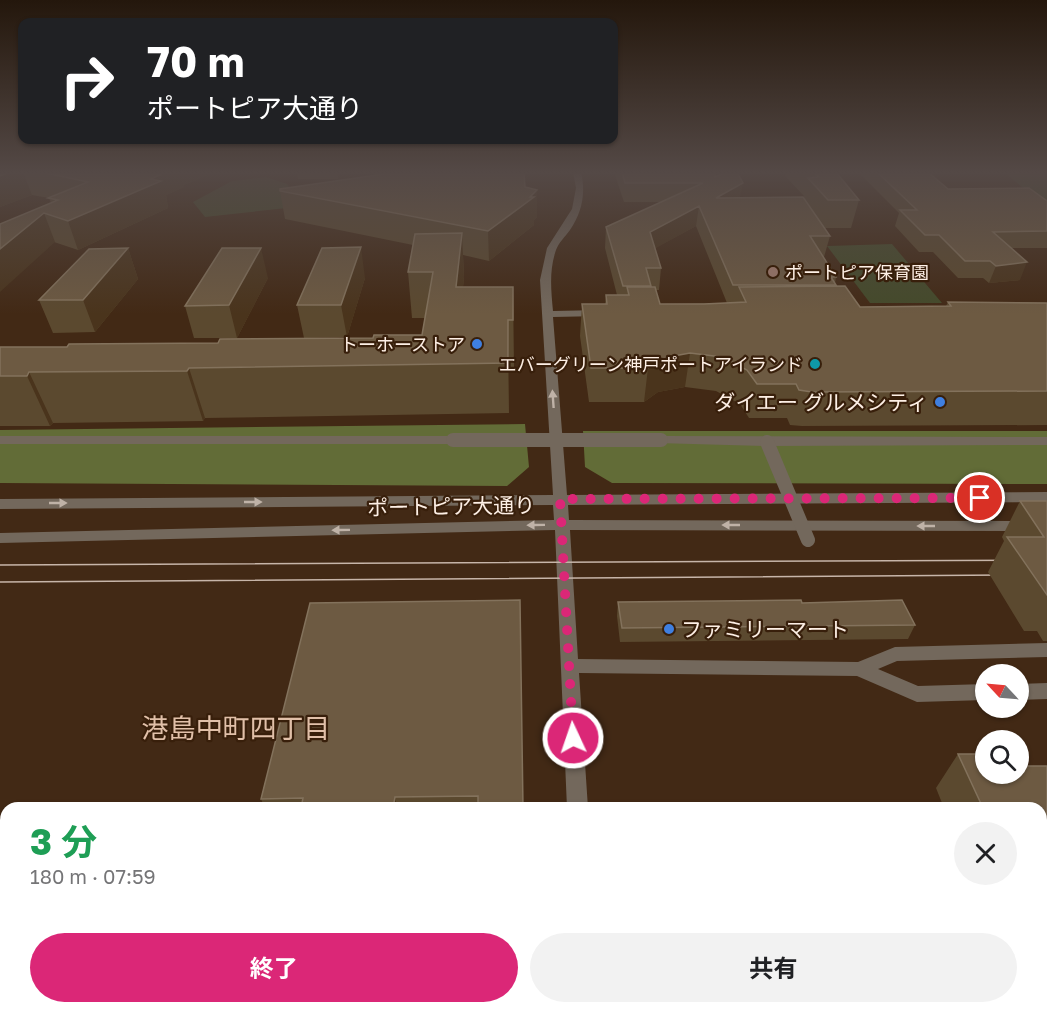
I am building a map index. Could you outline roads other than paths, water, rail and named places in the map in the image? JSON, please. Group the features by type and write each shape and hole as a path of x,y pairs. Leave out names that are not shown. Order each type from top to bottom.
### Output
{"street":[{"path":"571,219 555,242 548,260 545,280 562,525 577,802"},
{"path":"547,314 618,313"},
{"path":"0,440 1047,441"},
{"path":"767,442 808,540"},
{"name":"ポートピア大通り","path":"0,504 1047,497"},
{"name":"ポートピア大通り","path":"0,537 562,525 1047,526"},
{"path":"859,669 895,654 1047,650"},
{"path":"570,666 859,669 917,694 975,693"},
{"path":"1029,692 1047,691"}],"tram line":[{"path":"0,565 1047,560"},
{"path":"0,582 1005,575"}],"place":[{"name":"ポートピア保育園","path":"773,272"},
{"name":"トーホーストア","path":"477,344"},
{"name":"エバーグリーン神戸ポートアイランド","path":"815,364"},
{"name":"ダイエー グルメシティ","path":"940,402"},
{"name":"ファミリーマート","path":"669,629"}],"district":[{"name":"港島中町四丁目","path":"236,728"}]}
